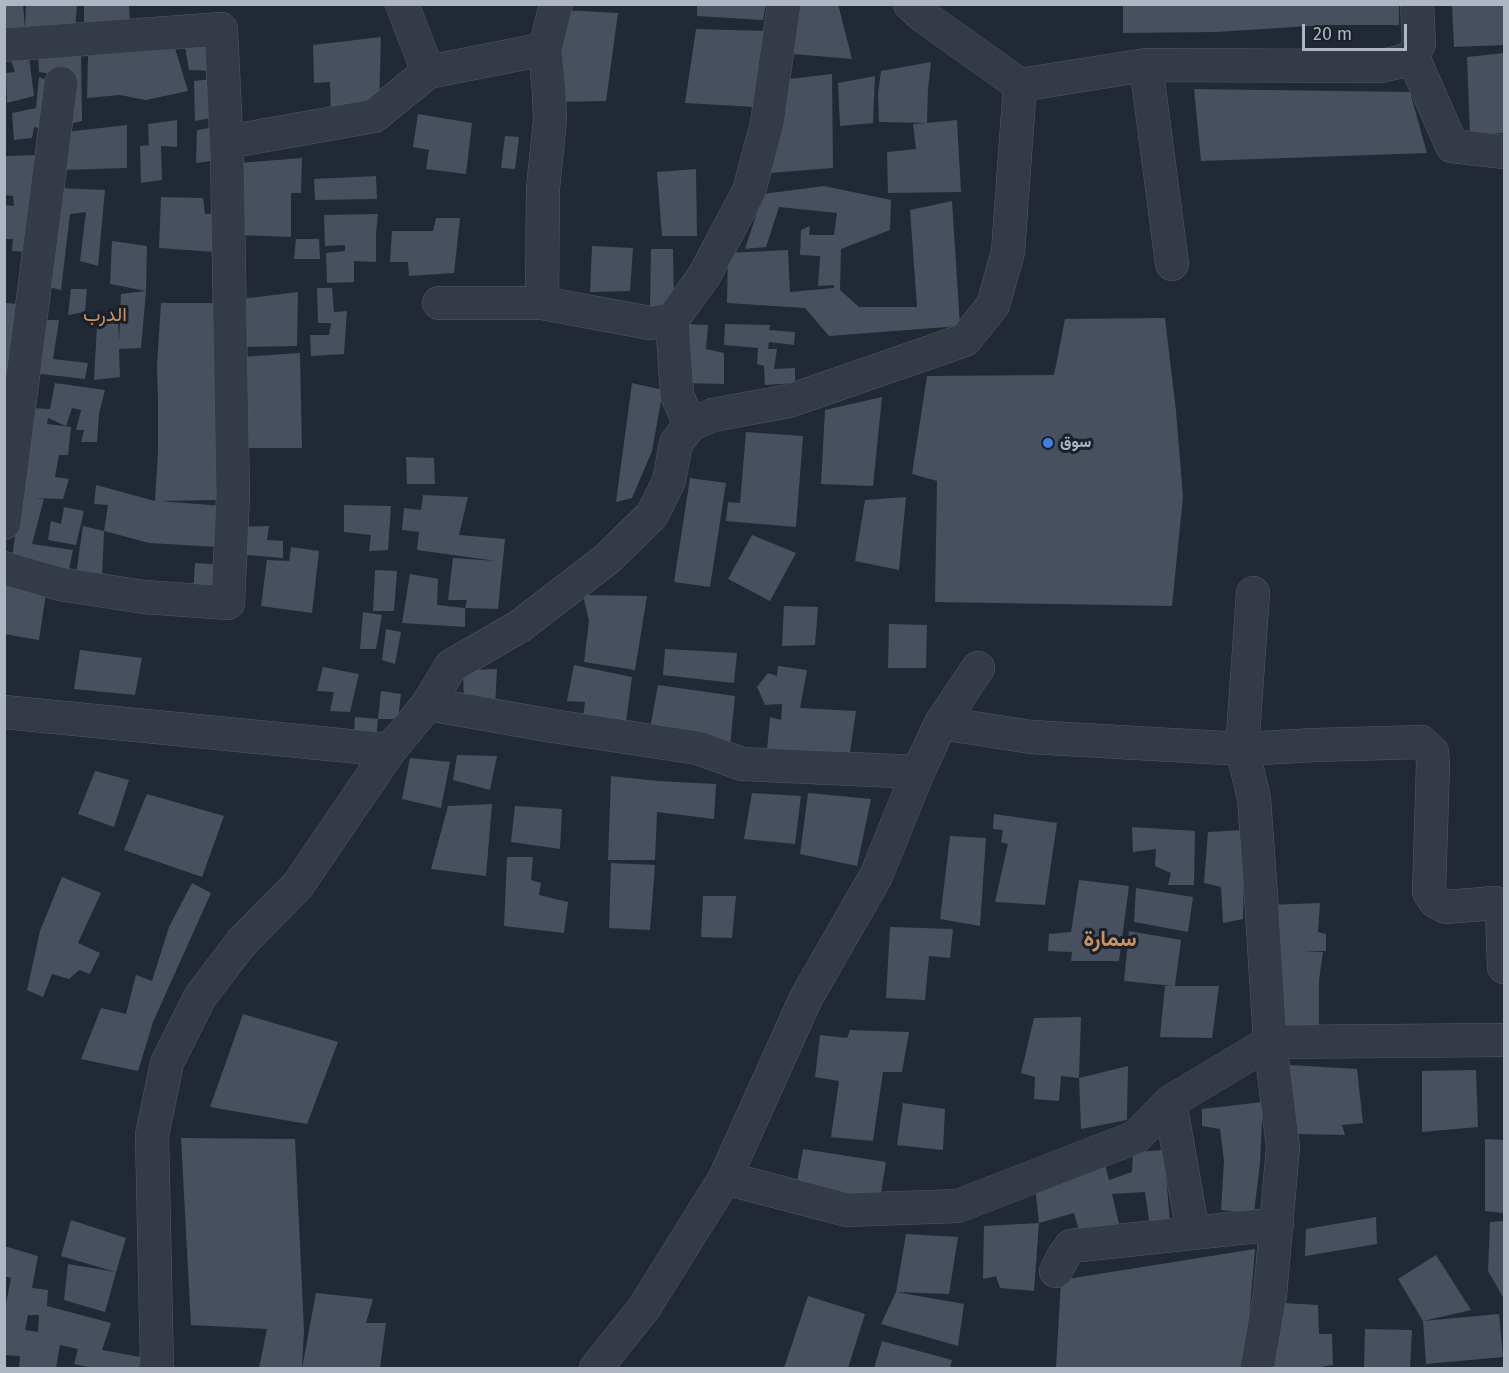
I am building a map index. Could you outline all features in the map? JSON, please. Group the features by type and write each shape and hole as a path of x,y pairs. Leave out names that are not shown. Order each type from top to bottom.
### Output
{"street":[{"path":"402,4 428,72"},
{"path":"542,303 543,188 550,120 545,49 556,4"},
{"path":"690,425 677,395 672,320 704,276 749,191 767,123 784,4"},
{"path":"910,4 923,16 1020,85 1146,65 1381,66 1413,57"},
{"path":"1417,4 1419,43 1413,57 1452,146 1504,152"},
{"path":"4,45 221,29 227,142 233,496 228,603 144,597 60,584 4,568"},
{"path":"227,142 374,116 428,72 545,49"},
{"path":"1146,65 1172,264"},
{"path":"4,523 61,83"},
{"path":"157,1368 152,1135 168,1063 200,997 241,943 298,885 390,750 428,704 451,666 520,626 607,558 652,515 669,481 676,443 690,425 713,415 789,401 965,340 993,305 1008,252 1020,85"},
{"path":"439,303 542,303 650,323 672,320"},
{"path":"1252,593 1242,749 1254,798 1270,1042 1283,1147 1270,1295 1257,1368"},
{"path":"597,1368 645,1308 725,1178 806,998 876,876 918,772 941,723 978,668"},
{"path":"428,704 698,748 742,764 918,772"},
{"path":"4,712 390,750"},
{"path":"941,723 1031,737 1242,749 1421,742 1432,752 1433,764 1429,892 1435,901 1446,907 1495,903 1502,913 1504,967"},
{"path":"725,1178 847,1210 957,1206 1136,1137 1170,1102 1270,1042 1504,1040"},
{"path":"1170,1102 1193,1233"},
{"path":"1056,1271 1071,1246 1276,1224"}],"building":[{"path":"4,4 23,4 25,30 26,4 77,4 75,30 4,33"},
{"path":"697,4 766,4 763,20 697,16"},
{"path":"799,4 838,4 852,59 793,54"},
{"path":"1123,4 1399,4 1399,25 1325,25 1217,32 1123,33"},
{"path":"1452,4 1504,4 1504,45 1454,47"},
{"path":"84,5 129,5 130,25 84,24"},
{"path":"563,10 618,13 606,101 552,102"},
{"path":"696,29 765,31 755,107 685,103"},
{"path":"381,37 379,108 331,114 330,82 314,83 313,45"},
{"path":"212,43 213,71 189,70 185,46"},
{"path":"174,45 188,91 146,100 120,95 87,98 88,56"},
{"path":"81,53 82,121 65,125 67,76 39,72 38,54"},
{"path":"1504,53 1504,133 1470,135 1467,57"},
{"path":"29,57 34,96 7,103 6,73 15,72 11,60"},
{"path":"931,62 927,123 879,122 878,94 881,71"},
{"path":"832,74 833,168 769,173 789,79"},
{"path":"875,76 873,123 840,126 838,83"},
{"path":"39,77 54,84 44,129 34,127 32,138 14,140 12,113 36,108"},
{"path":"214,79 216,117 195,121 194,81"},
{"path":"1194,89 1410,92 1427,153 1201,161"},
{"path":"418,114 472,123 466,174 426,169 429,150 413,147"},
{"path":"177,120 177,147 161,146 162,180 141,183 140,146 149,145 148,124"},
{"path":"957,120 961,192 888,193 887,152 916,149 913,124"},
{"path":"127,125 127,168 60,170 65,132"},
{"path":"215,127 218,160 196,163 197,130"},
{"path":"505,136 519,137 515,169 501,168"},
{"path":"39,155 29,252 12,251 13,239 4,239 4,205 14,206 13,196 4,195 4,156"},
{"path":"302,158 301,193 291,193 291,237 239,235 239,163"},
{"path":"696,169 697,236 662,236 657,172"},
{"path":"376,176 377,199 315,200 314,179"},
{"path":"824,186 891,200 890,230 841,249 840,290 859,307 917,307 910,210 952,201 960,326 829,336 805,308 727,303 728,253 788,250 790,292 834,288 834,285 818,286 820,256 800,255 801,230 810,226 809,235 834,235 837,213 779,207 766,247 745,249 763,194"},
{"path":"57,188 105,190 98,266 80,261 86,212 70,214 61,290 45,286"},
{"path":"161,197 203,198 205,214 218,213 215,252 159,248"},
{"path":"378,214 376,262 354,261 354,282 327,283 326,253 345,251 345,245 325,246 324,215"},
{"path":"436,218 460,218 454,273 409,276 408,262 390,262 392,231 433,231"},
{"path":"296,239 319,239 320,259 294,259"},
{"path":"112,241 147,246 146,291 110,284"},
{"path":"592,246 633,248 630,291 590,292"},
{"path":"651,249 673,249 674,306 650,308"},
{"path":"317,288 332,288 334,312 347,311 344,354 311,356 310,335 329,335 331,323 318,323"},
{"path":"71,289 87,289 85,312 68,315"},
{"path":"146,291 141,348 119,349 120,377 94,380 97,325 118,321 119,342 121,294"},
{"path":"298,292 297,346 240,347 241,299"},
{"path":"4,303 22,304 12,378 4,378"},
{"path":"161,303 221,303 220,500 159,501 223,506 218,547 149,543 104,531 108,505 94,504 96,485 155,501 158,452 157,365"},
{"name":"سوق","path":"1165,318 1183,497 1172,606 935,602 937,481 912,474 927,376 1054,375 1065,319"},
{"path":"41,320 59,320 53,359 88,363 85,379 33,373"},
{"path":"686,324 708,325 706,349 724,353 724,384 682,383"},
{"path":"725,324 770,325 769,330 795,332 794,345 769,342 768,349 777,349 774,369 795,368 795,383 765,385 764,366 757,364 758,348 724,345"},
{"path":"300,353 302,448 242,448 241,357"},
{"path":"55,383 105,390 99,414 97,442 81,442 84,430 76,430 81,410 72,408 66,426 48,418 47,424 71,427 68,455 59,455 55,477 69,479 63,499 34,498 44,499 32,544 73,550 68,574 12,559 32,408 50,409"},
{"path":"632,383 663,390 652,451 632,498 616,502"},
{"path":"882,397 873,486 821,484 825,410"},
{"path":"746,432 803,436 796,527 726,521 728,502 740,503"},
{"path":"406,457 434,458 435,484 407,484"},
{"path":"690,478 726,483 710,587 674,582"},
{"path":"423,495 468,497 459,535 505,539 498,609 465,608 467,600 448,600 453,558 496,561 417,550 419,532 402,530 404,508 421,510"},
{"path":"906,497 899,570 855,561 865,500"},
{"path":"344,505 391,506 388,550 369,551 371,535 344,532"},
{"path":"64,507 84,511 76,545 48,540 51,521 61,524"},
{"path":"83,526 104,531 102,578 76,575"},
{"path":"269,526 267,540 283,541 283,558 235,554 236,527"},
{"path":"752,535 796,553 770,601 728,579"},
{"path":"291,547 319,551 312,613 261,606 267,560 289,561"},
{"path":"195,563 227,565 224,598 193,595"},
{"path":"375,570 397,571 394,611 373,611"},
{"path":"410,574 438,579 437,605 465,608 465,627 402,623"},
{"path":"4,580 46,593 39,640 4,634"},
{"path":"583,595 647,596 635,670 584,662 589,621"},
{"path":"784,606 818,607 815,645 782,646"},
{"path":"363,612 382,615 376,649 360,649"},
{"path":"889,624 927,625 926,668 888,668"},
{"path":"386,629 401,632 395,664 382,660"},
{"path":"665,649 737,653 734,683 663,675"},
{"path":"80,650 142,658 135,695 74,689"},
{"path":"574,665 632,677 626,722 583,717 585,702 567,701"},
{"path":"778,666 807,670 800,708 856,711 849,759 767,751 770,717 781,720 782,704 765,705 757,687 768,673 777,676"},
{"path":"323,667 359,674 350,712 330,711 334,692 317,691"},
{"path":"497,669 495,707 464,706 463,670"},
{"path":"658,685 735,696 730,747 649,734"},
{"path":"381,691 401,694 398,719 378,719"},
{"path":"355,717 378,719 376,738 354,735"},
{"path":"457,755 497,756 490,790 453,780"},
{"path":"410,758 450,762 441,808 402,799"},
{"path":"95,771 129,780 114,827 78,814"},
{"path":"611,776 716,784 714,819 657,812 655,860 608,860"},
{"path":"752,793 801,796 795,844 744,839"},
{"path":"808,793 871,799 857,866 800,854"},
{"path":"147,794 224,816 202,877 124,850"},
{"path":"492,804 486,876 431,869 448,806"},
{"path":"515,806 562,809 560,849 511,842"},
{"path":"994,814 1057,823 1045,905 995,902 1008,844 1001,842 1003,830 993,829"},
{"path":"1132,827 1195,831 1194,885 1168,885 1171,873 1155,866 1156,849 1133,852"},
{"path":"1245,830 1243,919 1223,923 1221,887 1204,883 1208,832"},
{"path":"950,836 986,838 980,926 940,919"},
{"path":"507,857 533,857 531,880 541,883 539,895 568,902 564,933 504,926"},
{"path":"611,863 655,865 650,930 609,928"},
{"path":"62,877 101,893 78,943 100,953 90,974 79,970 69,979 52,974 43,997 27,990 40,931"},
{"path":"1079,880 1129,886 1119,961 1071,961 1072,952 1048,951 1049,934 1071,932"},
{"path":"192,883 211,893 153,1022 138,1071 81,1059 101,1008 126,1014 136,975 152,981 169,927"},
{"path":"1136,888 1193,897 1188,932 1134,922"},
{"path":"703,896 736,896 732,938 701,937"},
{"path":"1320,903 1318,932 1326,934 1326,951 1301,951 1323,952 1319,980 1319,1031 1275,1025 1268,905"},
{"path":"890,927 953,929 950,958 929,956 925,1000 886,998"},
{"path":"1129,931 1181,940 1175,986 1219,986 1212,1038 1160,1037 1165,986 1173,986 1124,981"},
{"path":"243,1014 338,1042 307,1124 210,1107"},
{"path":"1081,1017 1079,1078 1061,1076 1059,1101 1034,1099 1035,1077 1021,1073 1034,1018"},
{"path":"850,1030 909,1032 902,1072 883,1072 873,1141 831,1137 839,1081 815,1077 820,1035 847,1038"},
{"path":"1289,1065 1357,1069 1363,1123 1342,1125 1345,1135 1293,1134"},
{"path":"1128,1066 1127,1120 1081,1129 1079,1078"},
{"path":"1476,1070 1478,1127 1422,1132 1422,1071"},
{"path":"1263,1102 1260,1163 1254,1213 1221,1210 1224,1161 1220,1129 1202,1126 1202,1109"},
{"path":"903,1103 945,1109 943,1150 897,1145"},
{"path":"181,1138 295,1139 304,1330 302,1368 259,1368 267,1329 191,1325"},
{"path":"1485,1139 1504,1140 1504,1213 1485,1211"},
{"path":"803,1149 886,1162 879,1206 795,1193"},
{"path":"1164,1150 1170,1223 1151,1234 1145,1192 1112,1194 1121,1232 1083,1244 1074,1213 1039,1223 1035,1187 1105,1165 1109,1180 1132,1172 1133,1152"},
{"path":"1376,1217 1377,1244 1305,1256 1306,1229"},
{"path":"71,1220 126,1238 116,1272 61,1256"},
{"path":"1504,1221 1504,1299 1488,1271 1490,1222"},
{"path":"1039,1223 1034,1291 1000,1288 996,1276 983,1279 984,1226"},
{"path":"906,1234 958,1237 949,1294 896,1292"},
{"path":"4,1246 38,1256 32,1288 48,1290 47,1306 111,1323 102,1350 141,1357 139,1368 93,1368 74,1364 78,1349 60,1345 56,1368 19,1368 20,1356 4,1355 4,1314 11,1278 4,1276","holes":["28,1315 39,1315 38,1332 25,1330"]},
{"path":"1255,1249 1245,1368 1056,1368 1061,1280"},
{"path":"1436,1255 1471,1310 1423,1321 1398,1279"},
{"path":"68,1264 116,1272 105,1312 64,1300"},
{"path":"896,1292 964,1304 958,1346 881,1324"},
{"path":"316,1293 373,1299 366,1323 386,1323 380,1368 302,1368"},
{"path":"808,1296 865,1314 848,1368 784,1368"},
{"path":"1283,1303 1318,1305 1319,1334 1332,1334 1333,1365 1314,1368 1273,1368"},
{"path":"1499,1314 1503,1357 1426,1364 1423,1321"},
{"path":"1365,1329 1412,1330 1410,1368 1364,1368"},
{"path":"882,1341 952,1360 950,1368 874,1368"}],"place":[{"name":"سوق","path":"1048,443"}],"district":[{"name":"الدرب","path":"105,315"},
{"name":"سمارة","path":"1110,940"}]}
